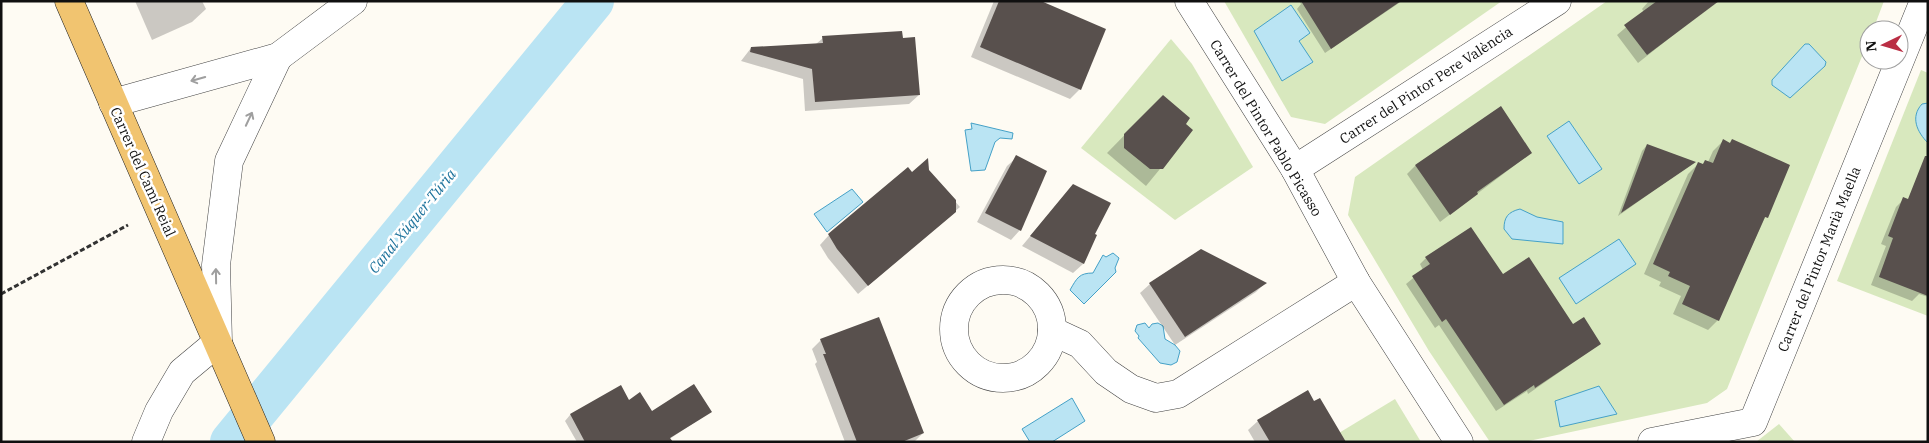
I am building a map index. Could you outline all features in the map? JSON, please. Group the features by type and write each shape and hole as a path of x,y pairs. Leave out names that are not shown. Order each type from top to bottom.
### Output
{"main road":[{"name":"Carrer del Camí Reial","path":"69,1 261,442"}],"street":[{"path":"113,103 278,57 353,1"},
{"name":"Carrer del Pintor Pablo Picasso","path":"1189,1 1295,169 1356,282 1459,442"},
{"name":"Carrer del Pintor Pere València","path":"1295,169 1557,1"},
{"name":"Carrer del Pintor Marià Maella","path":"1652,442 1753,422 1924,1"},
{"path":"146,442 159,411 182,372 222,352 216,265 229,162 278,57"},
{"path":"1052,330 1080,344 1106,372 1132,389 1156,398 1178,394 1356,282"}],"path":[{"path":"1,294 159,208"}],"green space":[{"path":"1224,1 1502,1 1325,124 1291,117"},
{"path":"1607,1 1884,1 1877,20 1859,20 1859,64 1727,389 1707,403 1524,442 1490,442 1429,351 1348,215 1355,177"},
{"path":"1171,39 1192,64 1253,167 1175,220 1081,148"},
{"path":"1921,70 1928,73 1928,316 1837,281"},
{"path":"1395,399 1421,442 1324,442"},
{"path":"1779,424 1795,442 1756,442"}],"water":[{"path":"1291,5 1310,33 1299,41 1313,62 1282,81 1254,31"},
{"path":"1805,44 1809,44 1826,62 1825,66 1790,98 1772,85 1772,80"},
{"path":"1928,103 1928,143 1918,129 1916,114 1922,104"},
{"path":"1569,121 1602,169 1579,184 1547,136"},
{"path":"971,123 1013,133 1012,139 1000,138 995,142 985,170 971,171 965,130 972,129"},
{"path":"852,189 863,202 827,232 814,214"},
{"path":"1520,209 1537,217 1563,222 1563,244 1512,239 1504,229 1505,221 1510,213"},
{"path":"1619,239 1636,264 1576,304 1559,278"},
{"path":"1113,253 1119,258 1115,268 1116,272 1084,304 1070,290 1079,277 1084,274 1093,273 1103,255 1106,257"},
{"path":"1145,323 1149,328 1152,324 1158,323 1163,326 1165,339 1175,345 1180,351 1177,362 1171,365 1160,363 1138,338 1139,336 1135,331 1137,325"},
{"path":"1599,386 1617,414 1560,427 1555,401"},
{"path":"1072,398 1085,421 1052,442 1030,442 1022,429"}],"building":[{"path":"999,1 1041,1 1106,29 1081,90 980,47"},
{"path":"1301,1 1401,1 1331,49"},
{"path":"1657,1 1719,1 1647,55 1624,25"},
{"path":"902,31 903,38 915,37 920,95 815,102 812,69 750,52 751,47 823,43 822,36"},
{"path":"1163,95 1190,118 1186,124 1193,130 1163,169 1150,169 1124,148 1124,134"},
{"path":"1501,106 1532,153 1477,192 1478,194 1450,215 1415,165"},
{"path":"1723,139 1730,143 1732,139 1790,165 1768,218 1765,217 1719,321 1682,304 1690,286 1668,276 1670,272 1653,264 1698,162 1703,164 1705,160 1713,163"},
{"path":"1647,144 1696,162 1621,213"},
{"path":"1016,155 1047,171 1021,231 985,213"},
{"path":"1925,156 1928,156 1928,296 1879,277 1893,238 1888,236 1903,197 1908,199"},
{"path":"928,158 929,170 956,200 956,212 868,286 837,249 828,234 908,167 912,172"},
{"path":"1073,184 1111,203 1095,234 1097,235 1084,264 1030,236"},
{"path":"1471,227 1503,274 1529,257 1573,324 1584,317 1601,344 1535,388 1534,385 1504,405 1446,319 1442,322 1412,276 1430,264 1425,257"},
{"path":"1201,249 1267,283 1185,337 1149,283"},
{"path":"879,317 924,433 902,442 857,442 823,354 826,354 820,339"},
{"path":"694,384 712,412 670,438 673,442 585,442 570,414 621,385 629,400 640,392 652,411"},
{"path":"1308,390 1314,401 1320,398 1346,442 1270,442 1257,420"}],"waterway":[{"name":"Canal Xúquer-Túria","path":"231,442 593,1"}]}
